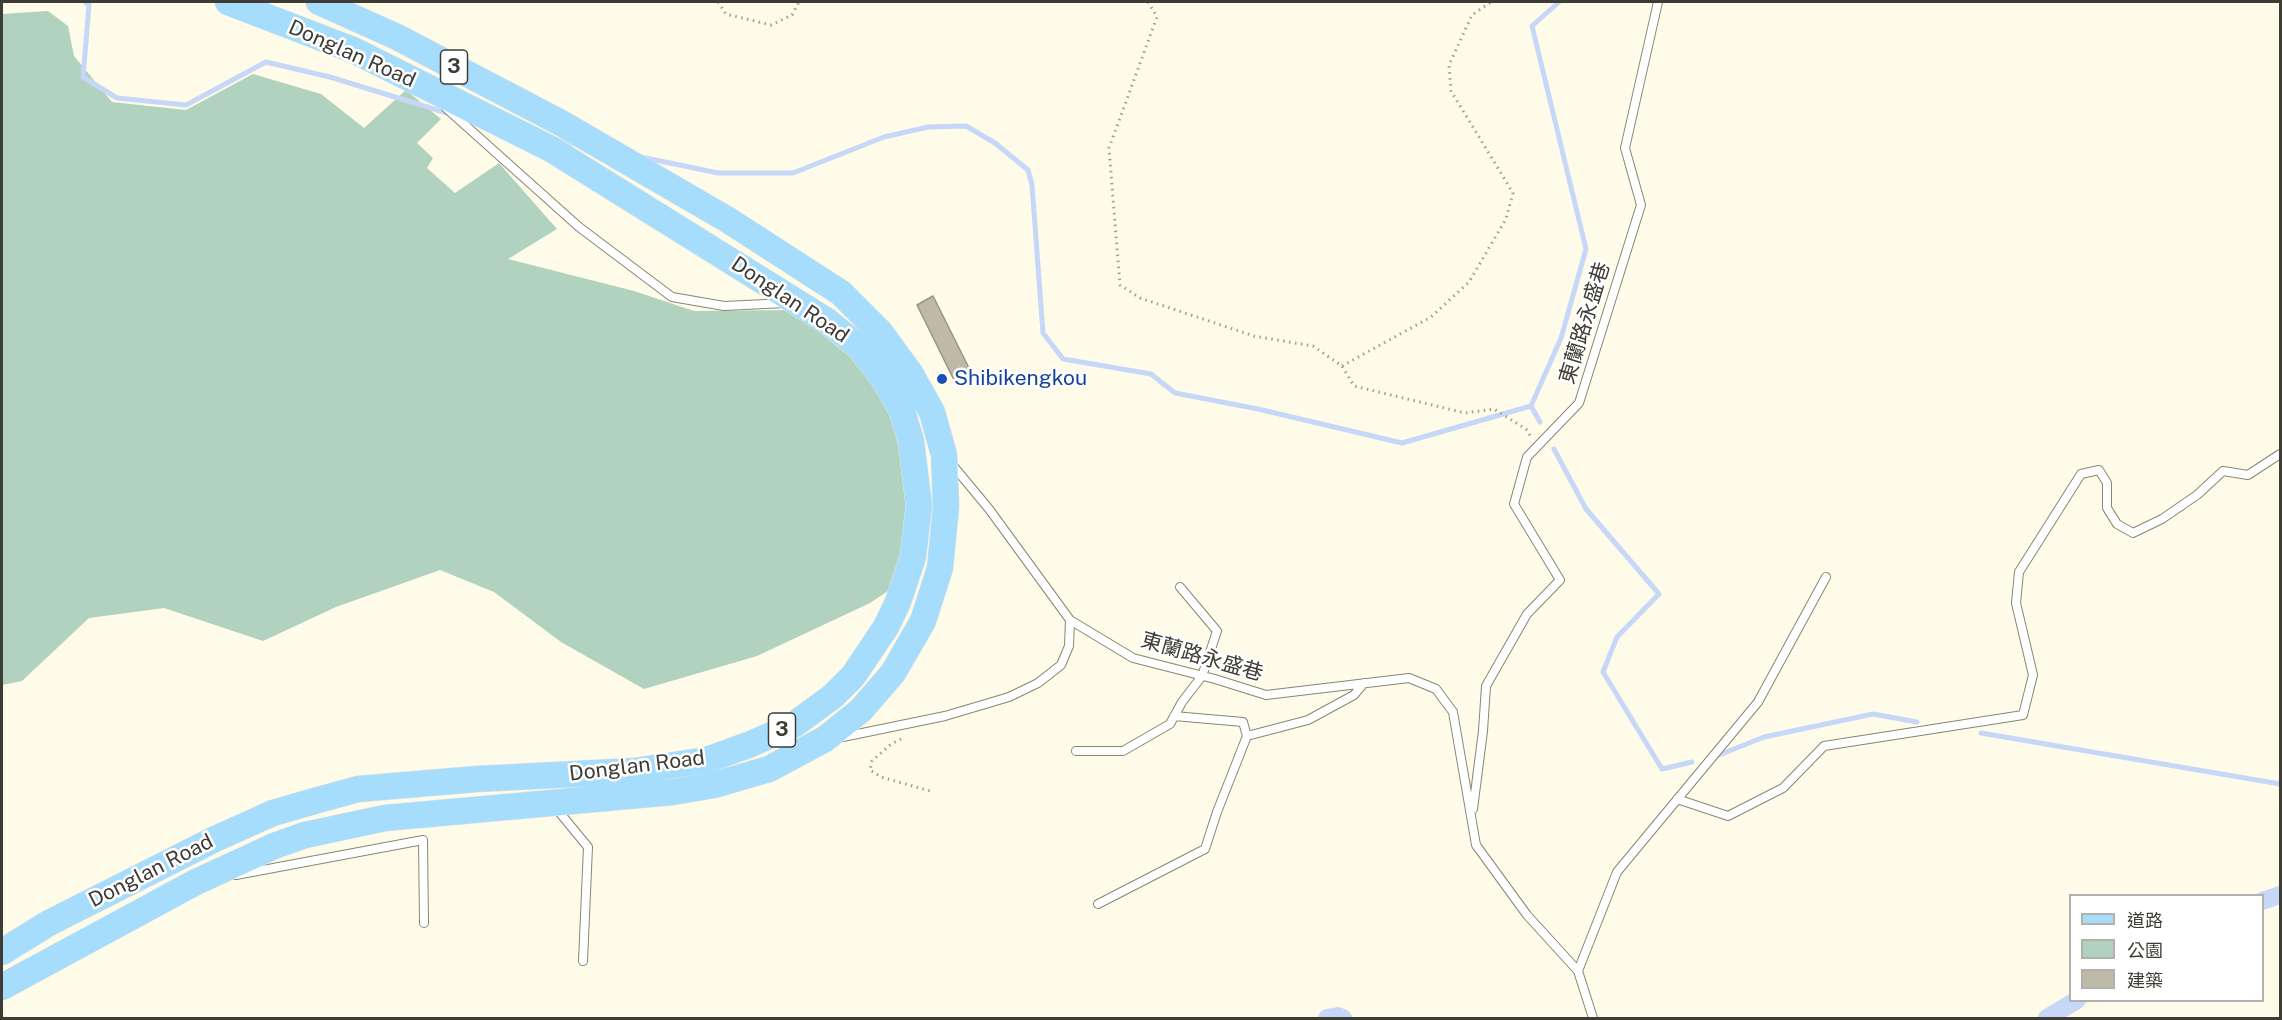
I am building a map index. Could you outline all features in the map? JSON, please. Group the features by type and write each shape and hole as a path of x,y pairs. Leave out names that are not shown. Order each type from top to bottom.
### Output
{"main road":[{"name":"Donglan Road","path":"2,952 49,923 215,839 273,813 311,802 358,789 477,779 634,771 707,760 751,744 795,724 833,696 853,676 880,637 898,602 913,557 919,506 915,443 889,387 858,347 827,321 543,145 353,50 228,2"},
{"name":"Donglan Road","path":"2,987 194,883 274,846 324,830 385,818 673,792 714,785 770,769 825,739 861,710 893,673 923,621 940,568 946,507 932,412 910,373 880,333 841,293 728,220 586,138 397,37 319,2"}],"lane":[{"name":"東蘭路永盛巷","path":"1472,819 1486,686 1527,614 1560,580 1514,504 1527,457 1579,403 1641,205 1625,148 1658,2"},
{"path":"421,85 579,227 672,297 724,306 799,303"},
{"name":"東蘭路永盛巷","path":"940,454 989,509 1070,620 1133,658 1266,695 1409,678 1436,689 1453,712 1476,845 1527,915 1578,971 1593,1018"},
{"path":"1677,799 1728,816 1783,788 1824,746 2023,715 2034,675 2016,603 2019,572 2081,474 2099,470 2107,483 2107,507 2117,524 2133,533 2163,519 2197,495 2223,471 2248,476 2280,454"},
{"path":"1578,971 1617,872 1758,702 1826,577"},
{"path":"1076,751 1123,751 1170,724 1182,702 1202,676 1216,631 1180,587"},
{"name":"Donglan Road","path":"825,739 876,732 945,716 1009,697 1038,683 1061,665 1069,646 1070,620"},
{"path":"1247,736 1308,720 1354,694 1364,683"},
{"path":"1098,904 1205,849 1247,736 1243,722 1174,716"},
{"path":"551,802 588,847 583,961"},
{"path":"194,883 423,840 424,923"}],"path":[{"path":"718,2 726,14 771,25 792,15 799,2"},
{"path":"1148,2 1157,17 1109,148 1120,285 1140,298 1254,336 1313,346 1342,366 1354,386 1466,413 1494,409 1526,429 1536,446"},
{"path":"1342,366 1431,317 1469,282 1506,219 1513,193 1450,91 1449,65 1458,45 1472,15 1491,2"},
{"path":"909,735 891,744 872,761 870,770 881,777 930,791"}],"green space":[{"path":"48,11 68,26 74,56 112,102 186,110 253,74 321,94 364,128 406,90 441,119 417,143 433,158 427,168 455,193 499,163 557,229 508,259 634,291 694,311 792,310 841,337 870,371 892,421 909,475 907,542 897,585 870,603 757,656 644,689 561,642 494,592 440,570 336,607 263,641 164,608 89,618 22,681 2,685 2,14"}],"building":[{"path":"933,296 972,374 955,382 917,305"}],"waterway":[{"path":"85,2 89,5 83,77 117,98 186,105 266,62 330,77 450,114"},
{"path":"1540,422 1531,406 1561,338 1586,249 1532,26 1559,2"},
{"path":"641,157 718,173 793,173 884,137 928,127 966,126 995,143 1028,170 1032,185 1043,333 1063,359 1151,374 1175,393 1258,409 1402,443 1531,406"},
{"path":"555,140 576,144"},
{"path":"1554,449 1586,509 1659,594 1617,637 1603,672 1662,769 1692,762"},
{"path":"1714,757 1764,737 1873,714 1917,722"},
{"path":"1981,733 2280,784"},
{"path":"2264,900 2280,895"},
{"path":"2047,1018 2074,1002"},
{"path":"1327,1018 1338,1016 1343,1018"}],"place":[{"name":"Shibikengkou","path":"942,379"}]}
